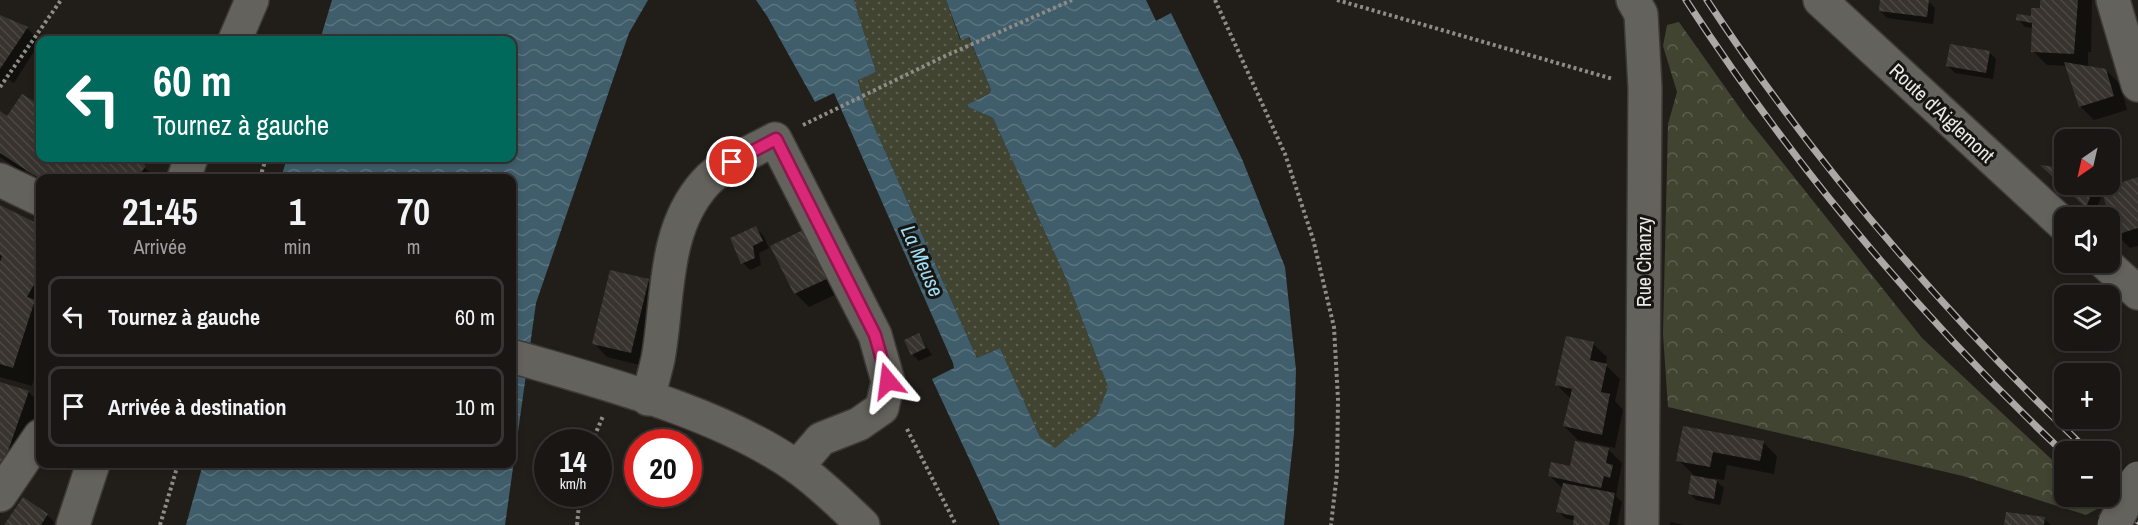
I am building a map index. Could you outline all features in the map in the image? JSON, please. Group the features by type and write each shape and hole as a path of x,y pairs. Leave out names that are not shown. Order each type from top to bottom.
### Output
{"street":[{"path":"237,36 252,0"},
{"name":"Rue Chanzy","path":"1633,0 1641,14 1644,88 1642,525"},
{"name":"Route d'Aiglemont","path":"1820,0 2054,216"},
{"path":"2113,0 2138,85"},
{"path":"648,399 658,359 671,255 682,215 705,182 732,162 776,139 875,335 888,381 882,408 859,424 820,439 797,467"},
{"path":"0,180 36,197"},
{"path":"2116,273 2138,293"},
{"path":"516,357 648,399 736,432 797,467 863,525"},
{"path":"0,495 36,442"},
{"path":"73,525 92,468"},
{"path":"2114,525 2138,478"}],"path":[{"path":"37,36 61,0"},
{"path":"814,119 943,57 1072,0"},
{"path":"1215,0 1285,154 1313,239 1334,327 1338,399 1337,473 1331,525"},
{"path":"1337,0 1644,88"},
{"path":"0,87 36,38"},
{"path":"887,388 956,525"},
{"path":"160,525 177,468"},
{"path":"577,525 579,507"}],"green space":[{"path":"854,0 946,0 960,40 968,36 991,90 989,94 968,104 968,107 993,118 1068,283 1108,387 1097,415 1055,449 1040,437 1000,348 977,358 865,106 858,79 876,72"},
{"path":"1679,22 1744,114 1922,338 2054,462 2054,505 1963,476 1668,407 1663,334 1668,124 1677,92 1663,46 1667,25"},
{"path":"2061,507 2096,507 2097,509 2086,515"}],"water":[{"path":"332,0 648,0 629,33 536,303 516,446 516,174 282,174 286,162 516,162 516,36 321,36"},
{"name":"La Meuse","path":"756,0 854,0 876,72 858,80 865,106 977,358 1000,348 1040,437 1055,448 1097,415 1108,387 1068,283 993,118 968,107 968,104 989,94 991,90 969,37 961,40 946,0 1146,0 1156,21 1171,13 1242,159 1285,267 1296,370 1294,434 1284,525 1000,525 932,379 954,368 953,363 834,93 815,102"},
{"path":"202,468 513,468 505,525 186,525"}],"building":[{"path":"1880,0 1929,0 1927,17 1879,11"},
{"path":"2040,0 2078,0 2074,54 2031,52 2032,23 2016,20 2017,14 2031,16 2031,8 2040,8"},
{"path":"0,15 28,27 0,69"},
{"path":"1950,44 1990,51 1986,73 1946,66"},
{"path":"2064,62 2106,69 2114,96 2079,107"},
{"path":"22,94 35,102 36,100 36,162 140,162 146,166 140,174 36,174 36,176 0,153 0,111 7,116"},
{"path":"2040,165 2054,167 2054,178"},
{"path":"2138,177 2138,228 2120,233 2120,207 2106,207 2103,195 2120,195 2120,183"},
{"path":"2072,195 2091,195 2085,207"},
{"path":"0,205 36,223 36,281 27,297 35,300 13,368 0,364 0,262 2,256 0,255"},
{"path":"756,226 763,241 753,246 755,258 741,264 730,238"},
{"path":"807,228 831,277 794,294 770,246"},
{"path":"610,270 649,279 631,353 592,344"},
{"path":"919,333 926,348 911,355 904,340"},
{"path":"1566,336 1594,342 1590,360 1607,364 1601,392 1610,394 1602,435 1563,426 1572,389 1555,385"},
{"path":"0,382 29,391 8,451 0,464"},
{"path":"1683,426 1764,441 1760,461 1713,452 1710,467 1676,461"},
{"path":"1575,441 1609,448 1606,463 1613,465 1610,478 1604,476 1601,488 1548,476 1551,462 1570,466"},
{"path":"1691,475 1717,480 1714,499 1688,494"},
{"path":"1563,483 1615,493 1609,525 1573,525 1574,516 1556,512"},
{"path":"23,497 48,514 41,525 4,525"},
{"path":"2006,512 2045,517 2044,525 2004,525"}],"railway":[{"path":"1686,0 1770,121 1862,238 1960,348 2054,443"},
{"path":"1707,0 1792,121 1885,236 1984,346 2078,441"},
{"path":"2120,481 2138,497"},
{"path":"2120,505 2138,521"}],"route":[{"path":"732,162 776,139 875,335 888,381"}]}
